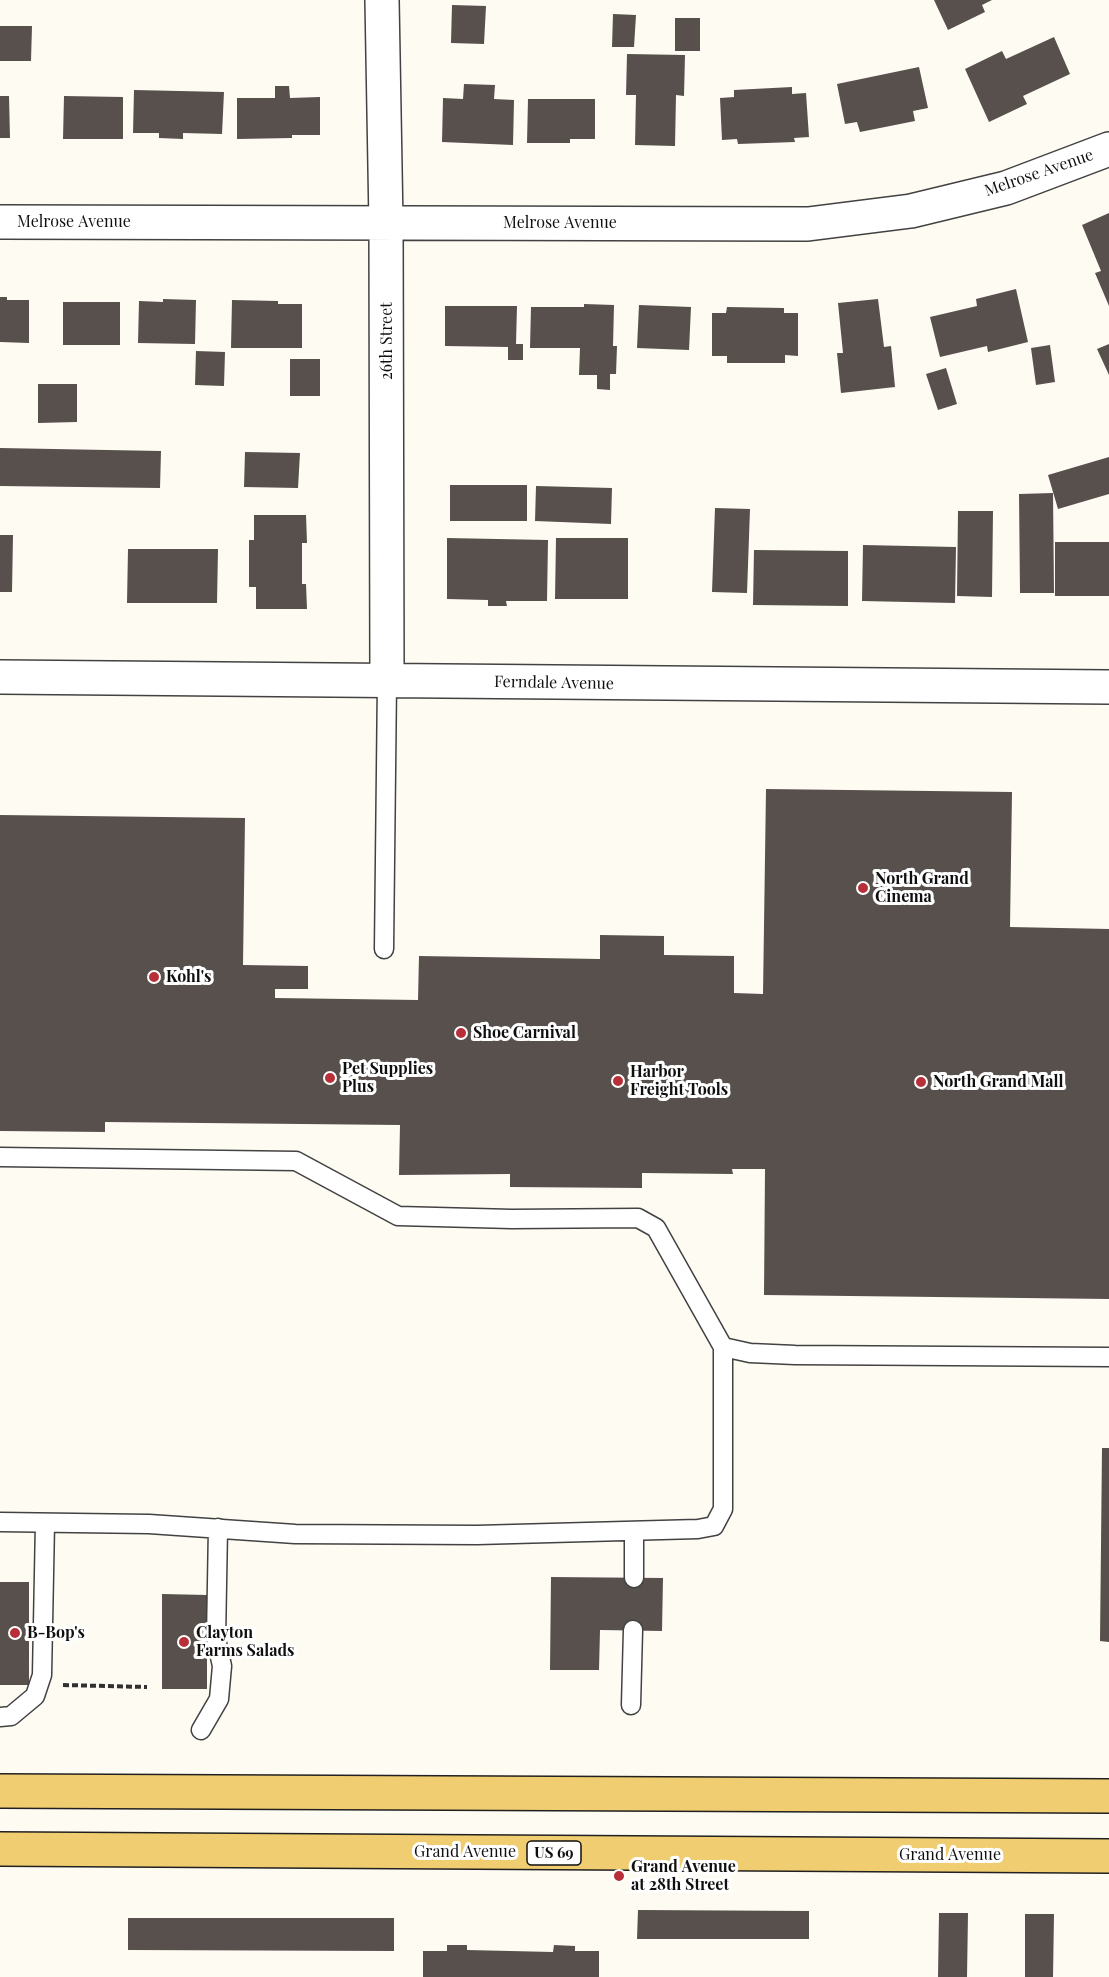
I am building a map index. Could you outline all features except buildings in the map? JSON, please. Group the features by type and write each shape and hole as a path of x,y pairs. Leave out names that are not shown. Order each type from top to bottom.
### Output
{"main road":[{"path":"0,1791 1109,1796"},
{"name":"Grand Avenue","path":"0,1849 1109,1856"}],"street":[{"name":"26th Street","path":"382,0 386,223 387,681"},
{"name":"Melrose Avenue","path":"0,222 808,224 911,211 1006,188 1109,149"},
{"name":"Ferndale Avenue","path":"0,677 1109,687"}],"lane":[{"path":"384,949 387,681"},
{"path":"0,1157 296,1161 398,1216 512,1220 638,1218 656,1228 723,1347 723,1509 714,1526 698,1529 634,1531 408,1535 295,1534 149,1524 0,1522"},
{"path":"723,1347 750,1353 795,1355 1109,1357"},
{"path":"0,1716 11,1716 35,1696 42,1676 45,1523"},
{"path":"201,1730 219,1699 222,1666 216,1639 218,1528"},
{"path":"634,1531 634,1578"},
{"path":"631,1705 633,1630"}],"path":[{"path":"36,1693 63,1694 63,1685 147,1687"}],"place":[{"name":"North Grand Cinema","path":"863,888"},
{"name":"Kohl's","path":"154,977"},
{"name":"Shoe Carnival","path":"461,1033"},
{"name":"Pet Supplies Plus","path":"330,1078"},
{"name":"Harbor Freight Tools","path":"618,1081"},
{"name":"North Grand Mall","path":"921,1082"},
{"name":"B-Bop's","path":"15,1633"},
{"name":"Clayton Farms Salads","path":"184,1642"},
{"name":"Grand Avenue at 28th Street","path":"619,1876"}]}
